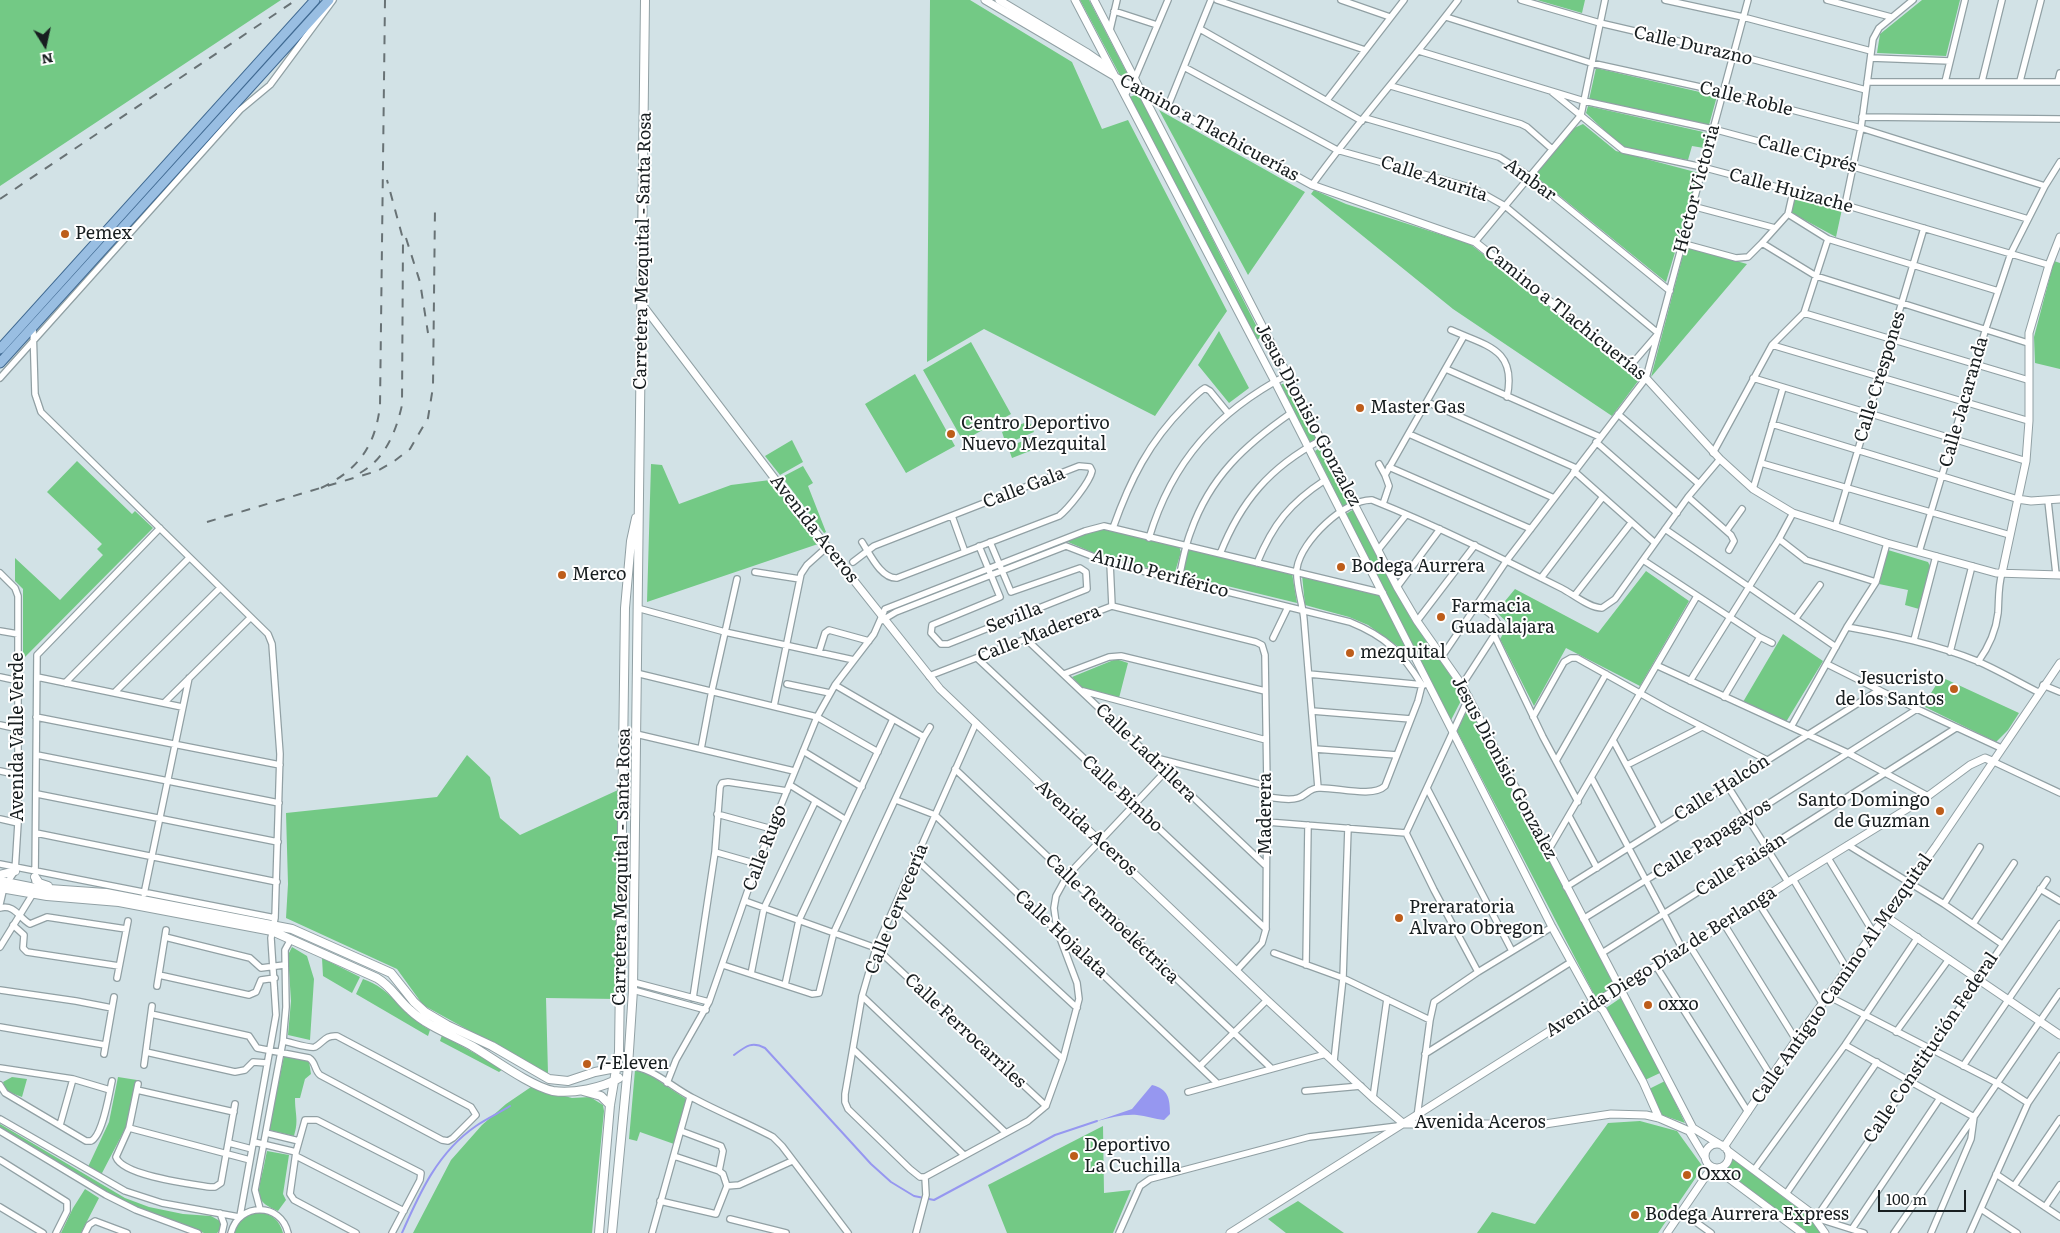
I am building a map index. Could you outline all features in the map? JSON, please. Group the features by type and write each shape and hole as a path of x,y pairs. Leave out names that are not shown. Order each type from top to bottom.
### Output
{"main road":[{"path":"0,349 315,0"},
{"path":"0,363 329,0"},
{"name":"Carretera Mezquital - Santa Rosa","path":"612,1233 628,1069 633,990 645,0"},
{"name":"Carretera Mezquital - Santa Rosa","path":"599,1233 610,1105 618,1067 626,608 631,542 640,501"},
{"path":"0,875 15,869"},
{"path":"35,874 39,883 43,886 83,887 292,929 390,973 414,1002 425,1012 447,1025 492,1046 549,1079 568,1081 618,1067 628,1069"},
{"path":"3,885 34,892 119,902 274,925 291,939 383,982 409,1010 425,1021 472,1046 532,1083 552,1090 567,1092 581,1090 616,1080 628,1069"},
{"path":"34,892 106,893"},
{"path":"581,1090 601,1096 610,1105"}],"street":[{"path":"0,378 240,110 270,85 333,0"},
{"path":"985,0 1107,72"},
{"path":"999,0 1086,52 1099,61 1107,72"},
{"name":"Jesus Dionisio Gonzalez","path":"1074,0 1291,413 1426,685 1552,927 1594,1003 1603,1010 1643,1082 1659,1118"},
{"name":"Jesus Dionisio Gonzalez","path":"1094,0 1397,587 1469,697 1620,988 1704,1156"},
{"path":"1110,30 1117,0"},
{"path":"1125,95 1135,78 1168,0"},
{"path":"1168,106 1212,0"},
{"path":"1217,0 1365,50"},
{"path":"1341,0 1390,17"},
{"path":"1327,100 1404,0"},
{"path":"1312,184 1337,150 1420,51 1458,0"},
{"name":"Calle Durazno","path":"1521,0 1600,23 1733,54 1866,90"},
{"path":"1475,242 1581,115 1605,0"},
{"path":"1665,0 1743,17 1871,54 1950,60"},
{"name":"Héctor Victoria","path":"1646,378 1748,0"},
{"path":"1827,0 1891,17"},
{"path":"1845,205 1861,128 1875,33 1912,0"},
{"path":"1945,82 1965,0"},
{"path":"1982,81 2002,0"},
{"path":"2020,81 2042,0"},
{"path":"1114,11 1157,25"},
{"name":"Calle Roble","path":"1446,17 1591,63 1723,92 1861,128 2046,186"},
{"name":"Ambar","path":"1200,29 1364,119 1499,157 1529,176 1670,291"},
{"name":"Calle Huizache","path":"1420,51 1584,100"},
{"name":"Calle Azurita","path":"1184,67 1337,150 1473,188 1505,206 1658,334"},
{"name":"Camino a Tlachicuerías","path":"1107,72 1312,184 1475,242 1632,365 1720,459 1753,489 1793,513 1919,552 2002,573 2058,574"},
{"path":"1867,82 2059,82 2060,73"},
{"path":"1391,86 1516,122 1527,127 1552,149"},
{"name":"Calle Huizache","path":"1549,90 1623,150 1702,167 1845,205 2049,265"},
{"name":"Calle Ciprés","path":"1584,100 1713,129 1854,167 2028,219"},
{"path":"1862,117 2060,119"},
{"name":"Calle Jacaranda","path":"1919,552 1986,328 2011,253 2060,162"},
{"path":"1681,243 1743,258 1752,254 1788,214 1793,192"},
{"path":"1692,206 1775,228"},
{"path":"1788,214 1828,239 1998,291"},
{"name":"Calle Crespones","path":"1835,526 1924,228"},
{"path":"1978,662 1984,653 1998,616 1999,584 2026,460 2029,421 2028,342 2031,321 2060,237"},
{"path":"1714,452 1752,378 1772,345 1804,313 1828,239"},
{"path":"1762,243 1816,276 2028,342"},
{"path":"2052,256 2060,258"},
{"name":"Avenida Aceros","path":"641,303 881,620 929,676 1267,1000 1402,1125 1545,1124 1622,1114 1659,1118 1691,1130"},
{"path":"1804,313 2028,380"},
{"path":"33,327 32,344 35,394 41,412 271,638 278,706 280,765 274,925 274,978 277,1009 240,1217 231,1233"},
{"path":"1451,330 1492,348 1503,356 1508,371 1508,397"},
{"path":"1632,365 1658,334"},
{"path":"1385,475 1464,336"},
{"path":"1772,345 2029,421"},
{"path":"1446,370 1598,440 1677,513"},
{"path":"1149,538 1161,504 1182,465 1205,437 1228,413 1287,375"},
{"path":"1443,655 1507,560 1646,378"},
{"path":"1752,378 2026,460"},
{"path":"1113,528 1142,460 1173,418 1205,388 1210,391 1228,413"},
{"path":"1753,489 1783,388"},
{"path":"1427,402 1575,470 1602,498 1655,542"},
{"path":"1179,579 1186,547 1199,511 1223,473 1256,438 1291,413"},
{"path":"1618,414 1699,484"},
{"path":"1772,424 2017,499 2048,501 2060,499"},
{"path":"1409,434 1554,498"},
{"path":"1220,554 1230,528 1251,496 1278,467 1321,440"},
{"path":"1318,788 1303,610 1296,573 1300,557 1313,535 1355,504 1366,500 1382,504 1475,544 1595,607 1606,607 1615,599 1688,497 1720,459"},
{"path":"1761,463 2010,535"},
{"path":"1379,464 1389,486 1382,504"},
{"name":"Calle Gala","path":"853,562 867,550 1080,466 1090,467 1091,475 1064,512 1058,516 892,578 885,575 867,550 862,542"},
{"path":"1389,468 1531,529"},
{"path":"1257,563 1266,542 1280,519 1294,502 1325,480"},
{"path":"1688,497 1727,530 1734,541 1729,550"},
{"path":"1541,578 1602,498"},
{"path":"2048,501 2058,574"},
{"path":"1727,530 1742,510"},
{"path":"1690,681 1779,539 1793,513"},
{"path":"1378,550 1406,515"},
{"path":"952,516 965,552"},
{"path":"1575,595 1631,523"},
{"name":"Anillo Periférico","path":"881,620 1064,539 1098,526 1382,593"},
{"name":"Avenida Valle Verde","path":"34,892 37,794 36,659 40,650 160,528"},
{"path":"1397,587 1440,529"},
{"path":"1664,530 1836,647"},
{"path":"1064,539 1066,546"},
{"path":"1779,539 1806,560 1876,582"},
{"path":"990,542 1001,567"},
{"path":"1790,727 1847,627 1876,582 1887,542"},
{"path":"1418,621 1475,544"},
{"path":"979,546 990,572"},
{"name":"Anillo Periférico","path":"1001,567 1066,546 1110,563 1350,622 1366,628 1390,645 1407,661 1426,685"},
{"path":"774,706 800,579 807,565 827,547"},
{"path":"1914,640 1936,556"},
{"path":"65,683 189,558"},
{"path":"1643,560 1772,643"},
{"path":"1110,563 1112,606"},
{"path":"1950,652 1972,566"},
{"name":"Sevilla","path":"990,572 1000,597 932,625 931,633 940,644 948,644 1085,591 1088,586 1086,572 1080,568 1011,592 1001,567"},
{"path":"755,572 800,579"},
{"name":"Anillo Periférico","path":"881,620 885,610 890,607 990,572"},
{"name":"Avenida Valle Verde","path":"0,573 17,592 19,681 18,823 15,869 3,885 0,904"},
{"path":"701,749 737,579"},
{"path":"1796,618 1820,584"},
{"path":"115,692 220,588"},
{"path":"1548,851 1614,742 1697,596"},
{"path":"914,598 917,604"},
{"path":"1462,685 1494,636 1499,625 1497,620 1476,604"},
{"name":"Calle Maderera","path":"929,676 1112,606 1256,642 1264,648"},
{"path":"1273,638 1288,607"},
{"path":"637,608 725,632 854,660"},
{"path":"164,703 250,618"},
{"name":"Calle Rugo","path":"667,1083 676,1060 706,1010 758,864 817,717 835,685 869,641 881,620"},
{"path":"1847,627 1914,640 1950,652 1978,662 2038,692"},
{"path":"818,652 825,633 829,630 869,641"},
{"path":"0,631 18,634"},
{"path":"1494,636 1533,717 1578,802"},
{"path":"1724,697 1760,637"},
{"name":"Calle Ladrillera","path":"1026,639 1266,866"},
{"name":"Maderera","path":"1237,970 1262,943 1266,929 1267,786 1264,648"},
{"path":"1064,674 1109,657 1121,656 1265,690"},
{"name":"Calle Bimbo","path":"978,658 1266,929"},
{"path":"1533,717 1564,662 1570,658 1577,658 1640,694 1767,760"},
{"path":"2060,662 1992,761 2060,793"},
{"path":"1827,664 1956,728 2001,748"},
{"path":"1658,666 1848,753 1928,796"},
{"path":"636,673 817,717 878,752"},
{"path":"1267,797 1298,798 1308,790 1318,788 1381,790 1387,782 1426,685 1309,674"},
{"path":"1556,761 1606,674"},
{"path":"0,677 19,681"},
{"path":"37,677 182,707"},
{"path":"144,894 189,678"},
{"path":"787,684 830,693"},
{"path":"835,685 924,736"},
{"path":"2043,685 2060,692"},
{"name":"Calle Halcón","path":"1566,887 1879,690"},
{"path":"1081,691 1266,740"},
{"path":"1406,833 1469,697"},
{"name":"Calle Papagayos","path":"1583,919 1917,709"},
{"path":"1312,711 1411,719"},
{"path":"36,717 280,765"},
{"path":"785,986 799,920 893,719"},
{"name":"Calle Cervecería","path":"925,1177 920,1177 910,1170 848,1109 845,1102 846,1083 862,996 876,948 896,907 976,723"},
{"path":"0,725 19,729"},
{"path":"723,965 815,995 819,993 834,932 924,736 930,727"},
{"path":"1627,765 1702,727"},
{"name":"Calle Faisán","path":"1602,953 1956,728"},
{"path":"636,734 794,771"},
{"path":"1614,742 1660,828"},
{"path":"1315,749 1397,755"},
{"path":"803,751 862,787"},
{"path":"37,755 279,803"},
{"path":"1150,756 1267,786"},
{"name":"Avenida Diego Díaz de Berlanga","path":"1230,1233 1417,1117 1594,1003 1690,946 1790,881 1928,796 1970,765 1985,758 1992,761"},
{"name":"Calle Antiguo Camino Al Mezquital","path":"1724,1147 1771,1076 1872,932 1910,882 1992,761"},
{"name":"Calle Termoeléctrica","path":"955,769 1271,1068"},
{"path":"0,771 19,774"},
{"path":"916,1233 926,1198 925,1177 1006,1133 1038,1114 1046,1106 1063,1059 1079,999 1077,983 1057,930 1054,908 1056,896 1067,876 1165,772"},
{"path":"1592,779 1683,950"},
{"path":"693,998 715,852 717,814 722,784 728,782 788,788 846,820"},
{"path":"1727,785 1746,818 1790,881 1847,969"},
{"path":"1427,788 1512,951"},
{"path":"37,794 278,842"},
{"name":"Calle Hojalata","path":"896,800 935,815 1217,1083"},
{"path":"751,974 764,908 816,802"},
{"path":"717,814 772,829"},
{"path":"1569,816 1597,868"},
{"path":"0,819 18,823"},
{"path":"1267,822 1406,833"},
{"path":"1306,965 1308,825"},
{"path":"1334,1061 1343,978 1348,828"},
{"path":"36,833 277,882"},
{"path":"1406,833 1478,972"},
{"path":"1848,845 1910,882 2002,944"},
{"path":"1944,904 1980,847"},
{"path":"715,852 758,864"},
{"path":"1828,858 1872,932"},
{"path":"916,859 1077,1008"},
{"path":"1973,924 2014,863"},
{"path":"0,864 35,874 144,894 274,925"},
{"name":"Calle Constitución Federal","path":"1816,1218 2047,880"},
{"path":"2040,889 2060,901"},
{"path":"1,944 34,892"},
{"name":"Calle Ferrocarriles","path":"745,901 876,948 1046,1106"},
{"path":"1758,902 1822,1003"},
{"path":"896,907 1063,1059"},
{"path":"0,908 11,908 30,924 47,917 126,929"},
{"path":"1885,916 2060,1035"},
{"path":"117,978 128,921"},
{"path":"1724,924 1796,1040"},
{"path":"1963,1066 2060,924"},
{"path":"13,925 24,935 23,948 27,952 119,966"},
{"path":"1417,1117 1434,1002 1478,972 1552,927"},
{"path":"157,986 166,930"},
{"path":"164,937 250,958 261,968 284,965"},
{"path":"1754,1170 1844,1045 1918,937"},
{"path":"260,1209 254,1190 283,1041 286,1008 285,950 291,939"},
{"path":"1690,946 1771,1076"},
{"path":"1274,953 1343,978 1430,1020"},
{"path":"1896,1032 1949,959"},
{"path":"1425,1054 1571,962"},
{"path":"1656,966 1748,1112"},
{"path":"158,975 249,995 256,992 261,980 274,978"},
{"path":"632,982 709,1002"},
{"path":"655,996 657,989"},
{"path":"0,990 112,1008"},
{"path":"633,990 706,1010"},
{"path":"1894,1233 2060,992"},
{"path":"862,996 1006,1133"},
{"path":"1828,996 2028,1102"},
{"path":"104,1054 114,997"},
{"path":"1373,1098 1387,999"},
{"path":"1200,1066 1267,1000"},
{"path":"144,1064 152,1006"},
{"path":"151,1014 249,1036 256,1048 309,1058 315,1063 316,1070 320,1075 446,1141 453,1138 475,1117 474,1109 341,1038 333,1036 326,1038 314,1047 283,1041"},
{"path":"0,1027 105,1045"},
{"path":"1844,1045 1974,1117"},
{"path":"853,1049 964,1156"},
{"path":"146,1052 235,1072 245,1070 253,1062 267,1063"},
{"path":"1188,1092 1326,1054"},
{"path":"1970,1233 2028,1102 2060,1056"},
{"path":"1786,1194 1877,1062"},
{"path":"628,1069 638,1066 649,1070 690,1097 773,1137 782,1146 848,1233"},
{"path":"0,1070 73,1079 110,1090"},
{"path":"60,1125 73,1079"},
{"path":"0,1085 5,1093 86,1141 95,1140 104,1116 112,1081"},
{"path":"1305,1091 1361,1086"},
{"path":"234,1112 138,1087 128,1128 117,1153 118,1160 141,1173 158,1178 215,1187 222,1180 229,1143 234,1112 235,1104"},
{"path":"652,1233 690,1097"},
{"path":"1852,1229 1940,1098"},
{"path":"1931,1233 1971,1139 1974,1117"},
{"path":"0,1119 125,1191 162,1203 240,1217 251,1210 260,1209 275,1213 282,1220 287,1230 296,1233"},
{"path":"356,1233 294,1200 290,1194 289,1188 303,1122 308,1119 317,1120 419,1172 420,1180 392,1233"},
{"path":"2014,1186 2060,1119"},
{"path":"1119,1233 1140,1186 1150,1179 1309,1137 1402,1125"},
{"path":"128,1128 250,1160"},
{"path":"1691,1130 1724,1147 1786,1194 1816,1218 1825,1233"},
{"path":"0,1131 106,1195 136,1210 198,1233"},
{"path":"681,1131 721,1146 723,1151 719,1171"},
{"path":"266,1133 299,1142"},
{"path":"229,1143 253,1146 264,1145 296,1154 404,1211"},
{"path":"1724,1147 1711,1145 1706,1150 1704,1156 1706,1162 1802,1233"},
{"path":"1667,1233 1713,1167 1722,1166 1728,1161 1724,1147"},
{"path":"660,1201 714,1215 718,1213 727,1186 726,1178 719,1171 674,1156"},
{"path":"0,1160 67,1202 68,1208 56,1233"},
{"path":"727,1186 739,1185 792,1161"},
{"path":"1996,1174 2060,1217"},
{"path":"2045,1207 2060,1185"},
{"path":"0,1207 43,1233"},
{"path":"1981,1209 2017,1233"},
{"path":"1682,1212 1711,1233"},
{"path":"220,1213 224,1224 222,1233"},
{"path":"1816,1218 1864,1233"},
{"path":"730,1219 786,1233"},
{"path":"86,1233 92,1222 98,1221 127,1233"}],"green space":[{"path":"0,0 281,0 0,186"},
{"path":"930,0 970,0 1072,62 1102,129 1128,120 1227,311 1155,416 984,329 927,362"},
{"path":"1080,0 1089,0 1129,77 1122,79"},
{"path":"1537,0 1585,0 1582,13"},
{"path":"1922,0 1960,0 1946,56 1877,53 1880,34"},
{"path":"1596,68 1717,96 1709,125 1589,100"},
{"path":"1139,94 1262,337 1256,340 1129,97"},
{"path":"1588,106 1708,133 1704,148 1692,146 1688,160 1623,148 1586,113"},
{"path":"1159,110 1305,192 1248,275"},
{"path":"1583,124 1616,151 1699,173 1666,282 1534,175 1570,130"},
{"path":"1314,190 1346,204 1470,244 1641,377 1612,416 1453,309 1311,194"},
{"path":"1793,197 1842,209 1836,237 1790,212"},
{"path":"1685,247 1747,264 1651,377"},
{"path":"2054,261 2060,263 2060,369 2035,363 2034,337"},
{"path":"1219,331 1249,388 1229,403 1198,365"},
{"path":"971,342 1011,414 963,441 923,370"},
{"path":"915,374 955,446 906,473 865,404"},
{"path":"1287,382 1317,439 1310,443 1280,385"},
{"path":"1029,421 1034,432 1006,444 1002,432"},
{"path":"1035,436 1040,447 1012,458 1008,447"},
{"path":"792,440 803,462 780,475 765,456"},
{"path":"1321,447 1351,506 1344,510 1315,451"},
{"path":"77,461 132,514 135,511 153,528 23,659 23,589 15,581 15,558 60,600 103,555 97,549 102,544 47,492"},
{"path":"651,464 662,465 679,504 731,485 770,480 818,544 647,602"},
{"path":"803,466 813,483 808,486 826,532 824,533 782,477"},
{"path":"1354,509 1411,619 1464,695 1451,720 1346,514"},
{"path":"1103,527 1179,546 1181,552 1175,572 1171,574 1101,556 1068,542 1068,540"},
{"path":"1188,548 1292,573 1297,603 1182,575"},
{"path":"1888,550 1928,562 1930,566 1919,609 1905,605 1908,590 1879,584"},
{"path":"1646,571 1689,601 1640,686 1566,648 1534,706 1500,639 1509,624 1496,612 1515,589 1598,633"},
{"path":"1302,575 1379,593 1411,656 1368,625 1349,617 1305,605"},
{"path":"1783,634 1823,661 1786,722 1743,702"},
{"path":"1116,659 1128,663 1119,698 1084,690 1072,677"},
{"path":"1941,677 2019,713 2008,730 1996,742 1923,706"},
{"path":"1469,706 1616,986 1596,998 1457,731"},
{"path":"467,755 490,777 500,818 520,835 618,790 617,999 546,998 548,1074 423,1005 397,969 286,918 288,884 286,813 437,797"},
{"path":"292,947 307,956 314,979 310,1040 288,1035 291,1001 288,955"},
{"path":"322,958 360,977 352,993 323,976"},
{"path":"363,979 373,983 390,995 430,1030 428,1036 356,994"},
{"path":"1622,997 1660,1073 1645,1080 1606,1008"},
{"path":"442,1035 503,1069 499,1072 440,1041"},
{"path":"284,1056 309,1061 311,1074 305,1079 300,1098 295,1098 297,1121 294,1136 269,1130"},
{"path":"635,1070 650,1075 686,1099 674,1144 640,1132 637,1141 629,1139"},
{"path":"12,1077 27,1079 22,1097 6,1091 3,1082"},
{"path":"118,1077 137,1080 127,1125 101,1175 87,1169 109,1122"},
{"path":"1665,1081 1685,1123 1662,1115 1649,1089"},
{"path":"531,1087 572,1098 590,1097 603,1105 604,1111 592,1233 413,1233 451,1160 482,1125 506,1104"},
{"path":"1640,1121 1677,1131 1703,1167 1658,1233 1477,1233 1492,1212 1535,1224 1608,1123"},
{"path":"0,1124 125,1198 149,1207 183,1214 211,1216 220,1221 220,1230 217,1233 204,1233 128,1204 0,1129"},
{"name":"Deportivo La Cuchilla","path":"1103,1126 1104,1193 1131,1190 1113,1233 1007,1233 988,1185"},
{"path":"267,1151 289,1155 283,1194 286,1200 278,1211 262,1201 259,1193"},
{"path":"1732,1158 1816,1222 1821,1233 1808,1233 1724,1171"},
{"path":"85,1189 99,1198 81,1233 61,1233 73,1208"},
{"path":"1298,1201 1344,1233 1286,1233 1268,1219"},
{"path":"260,1212 268,1214 275,1219 283,1233 234,1233 238,1224 244,1218"}],"water":[{"path":"1152,1085 1162,1089 1169,1099 1170,1114 1164,1120 1132,1115 1117,1116 1097,1121 1132,1109"}],"waterway":[{"path":"734,1055 749,1045 765,1048 871,1164 891,1182 914,1196 934,1200 1055,1135 1097,1121"},
{"path":"402,1233 423,1188 451,1148 476,1126 510,1106"}],"railway":[{"path":"0,199 296,0"},
{"path":"321,488 345,473 362,456 374,434 380,406 385,0"},
{"path":"360,473 376,460 388,444 393,435 402,405 403,239 387,180"},
{"path":"207,522 377,471 410,449 428,418 433,387 435,207"},
{"path":"406,238 420,282 428,333"}],"place":[{"name":"Pemex","path":"65,234"},
{"name":"Master Gas","path":"1360,408"},
{"name":"Centro Deportivo Nuevo Mezquital","path":"951,434"},
{"name":"Bodega Aurrera","path":"1341,567"},
{"name":"Merco","path":"562,575"},
{"name":"Farmacia Guadalajara","path":"1441,617"},
{"name":"mezquital","path":"1350,653"},
{"name":"Jesucristo de los Santos","path":"1954,689"},
{"name":"Santo Domingo de Guzman","path":"1940,811"},
{"name":"Preraratoria Alvaro Obregon","path":"1399,918"},
{"name":"oxxo","path":"1648,1005"},
{"name":"7-Eleven","path":"587,1064"},
{"name":"Deportivo La Cuchilla","path":"1074,1156"},
{"name":"Oxxo","path":"1687,1175"},
{"name":"Bodega Aurrera Express","path":"1635,1215"}]}
